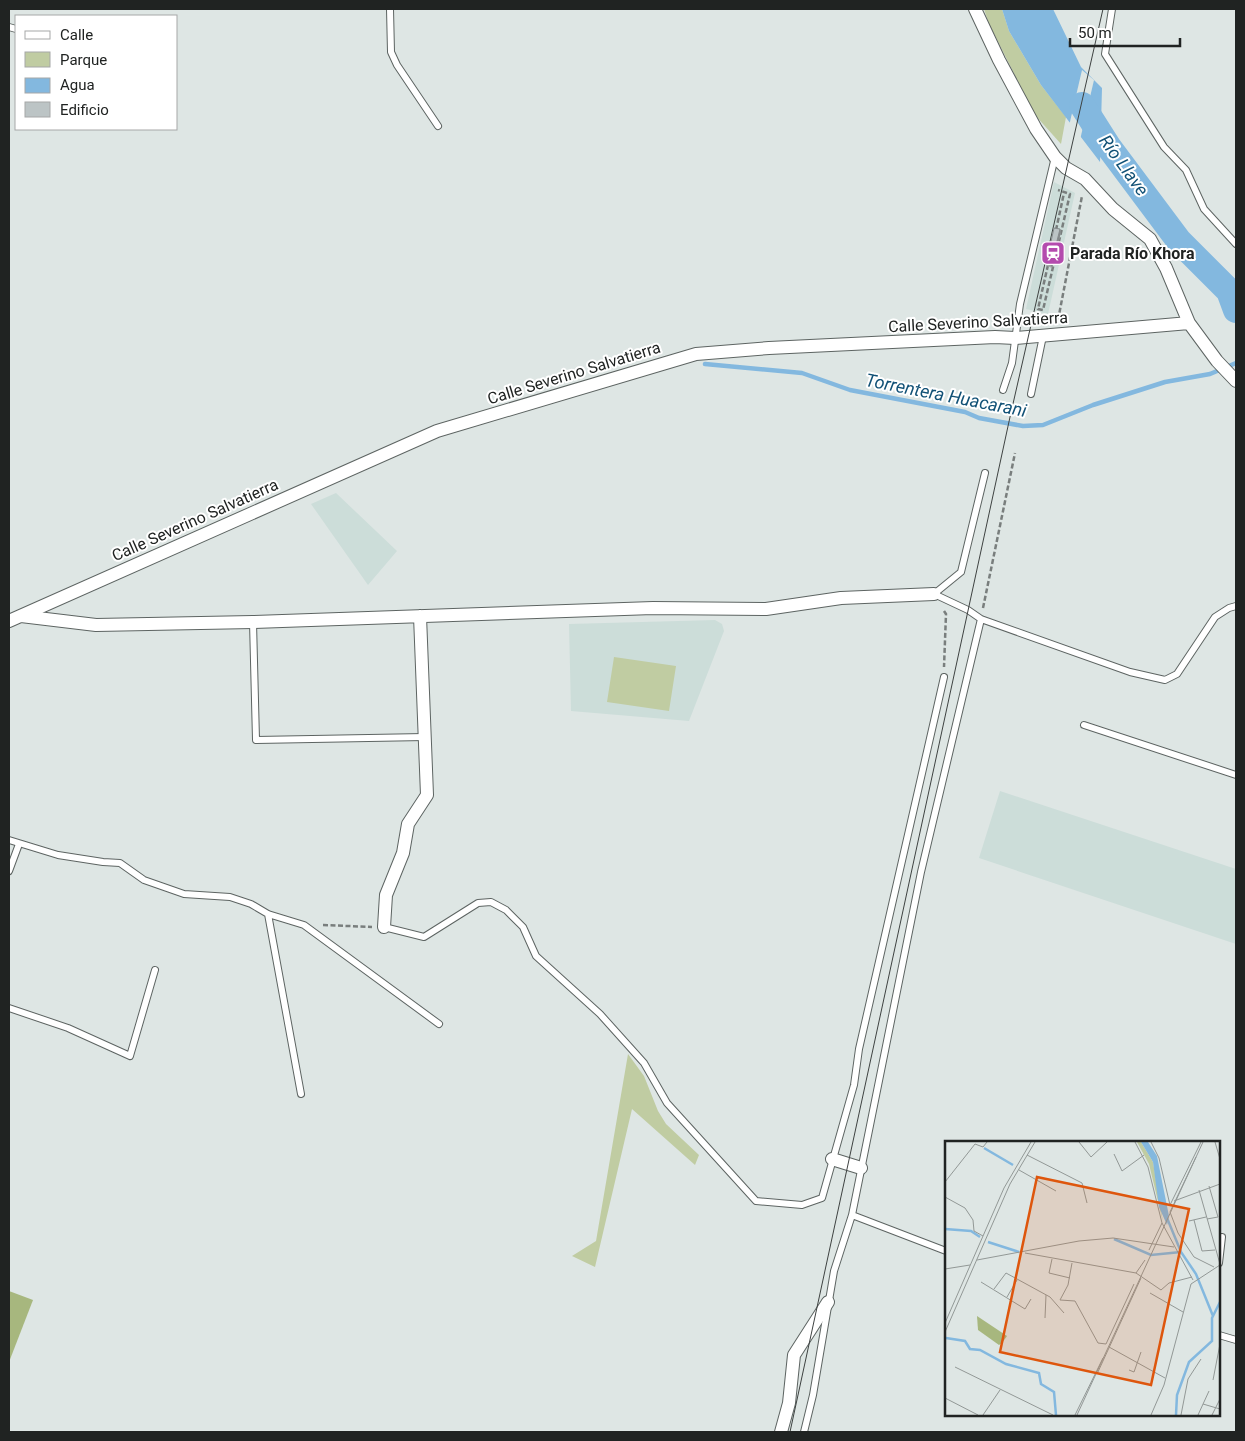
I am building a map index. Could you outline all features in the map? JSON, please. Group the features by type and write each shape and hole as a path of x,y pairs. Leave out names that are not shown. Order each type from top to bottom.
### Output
{"street":[{"path":"975,9 999,60 1036,129 1055,157 1066,168 1085,179 1113,210 1150,239 1166,268 1189,323 1233,379"},
{"name":"Calle Severino Salvatierra","path":"15,619 436,431 696,354 769,348 1049,336 1189,323"},
{"path":"15,619 96,625 253,622 653,608 766,609 841,598 934,594"},
{"path":"384,927 386,895 403,853 408,824 427,795 420,616"},
{"path":"832,1159 861,1168"},
{"path":"782,1432 789,1403 794,1355 828,1302"}],"lane":[{"path":"390,9 391,52 397,65 438,126"},
{"path":"1112,9 1105,54 1164,147 1186,170 1204,209 1236,244"},
{"path":"1003,390 1012,363 1020,304 1055,157"},
{"path":"1031,394 1049,336"},
{"path":"986,473 961,572 934,594 968,610 981,619 1130,672 1165,680 1177,674 1215,617 1236,606"},
{"path":"804,1432 813,1395 834,1272 852,1215 921,872 981,619"},
{"path":"253,622 256,740 425,737"},
{"path":"384,927 424,937 478,903 491,902 506,910 523,927 536,956 600,1014 644,1063 666,1103 756,1201 802,1205 822,1198 854,1085 861,1039 944,677"},
{"path":"1084,725 1236,775"},
{"path":"9,840 58,855 120,863 144,880 184,894 230,897 251,904 268,914 304,925 439,1024"},
{"path":"9,871 19,844"},
{"path":"268,914 301,1094"},
{"path":"9,1008 68,1028 130,1056 155,970"},
{"path":"852,1215 945,1250"},
{"path":"1220,1254 1222,1236"},
{"path":"1220,1335 1236,1340"}],"path":[{"path":"1049,336 1085,179"},
{"path":"1049,260 1038,309 1043,310 1070,194 1064,193 1056,231"},
{"path":"981,619 1015,453"},
{"path":"934,594 946,614 944,677"},
{"path":"304,925 384,927"}],"shaded area":[{"path":"1054,182 1075,193 1048,314 1026,309"},
{"path":"336,493 397,551 368,585 311,504"},
{"path":"715,620 722,624 724,631 689,721 571,711 569,624"},
{"path":"1000,791 1236,869 1236,944 979,858"}],"green space":[{"path":"984,9 1002,9 1009,31 1041,85 1066,117 1061,144 1035,115 989,24"},
{"path":"614,657 676,666 669,711 607,702"},
{"path":"628,1054 644,1076 658,1111 666,1124 699,1155 695,1165 632,1109 595,1267 572,1256 596,1241"},
{"path":"9,1291 33,1300 9,1362"}],"water":[{"name":"Río Llave","path":"1002,9 1053,9 1081,67 1102,88 1100,162 1041,85 1009,31"}],"pier":[{"path":"1082,70 1094,80 1080,140 1069,126"}],"building":[{"path":"1054,228 1060,229 1051,265 1046,264"}],"waterway":[{"name":"Río Llave","path":"1082,105 1108,146 1179,241 1229,291 1236,310"},
{"name":"Torrentera Huacarani","path":"705,364 802,373 850,390 965,412 979,418 1023,426 1043,425 1093,405 1165,382 1210,374 1236,363"}],"tram line":[{"path":"790,1432 1010,417 1103,9"}],"place":[{"name":"Parada Río Khora","path":"1053,253"}]}
